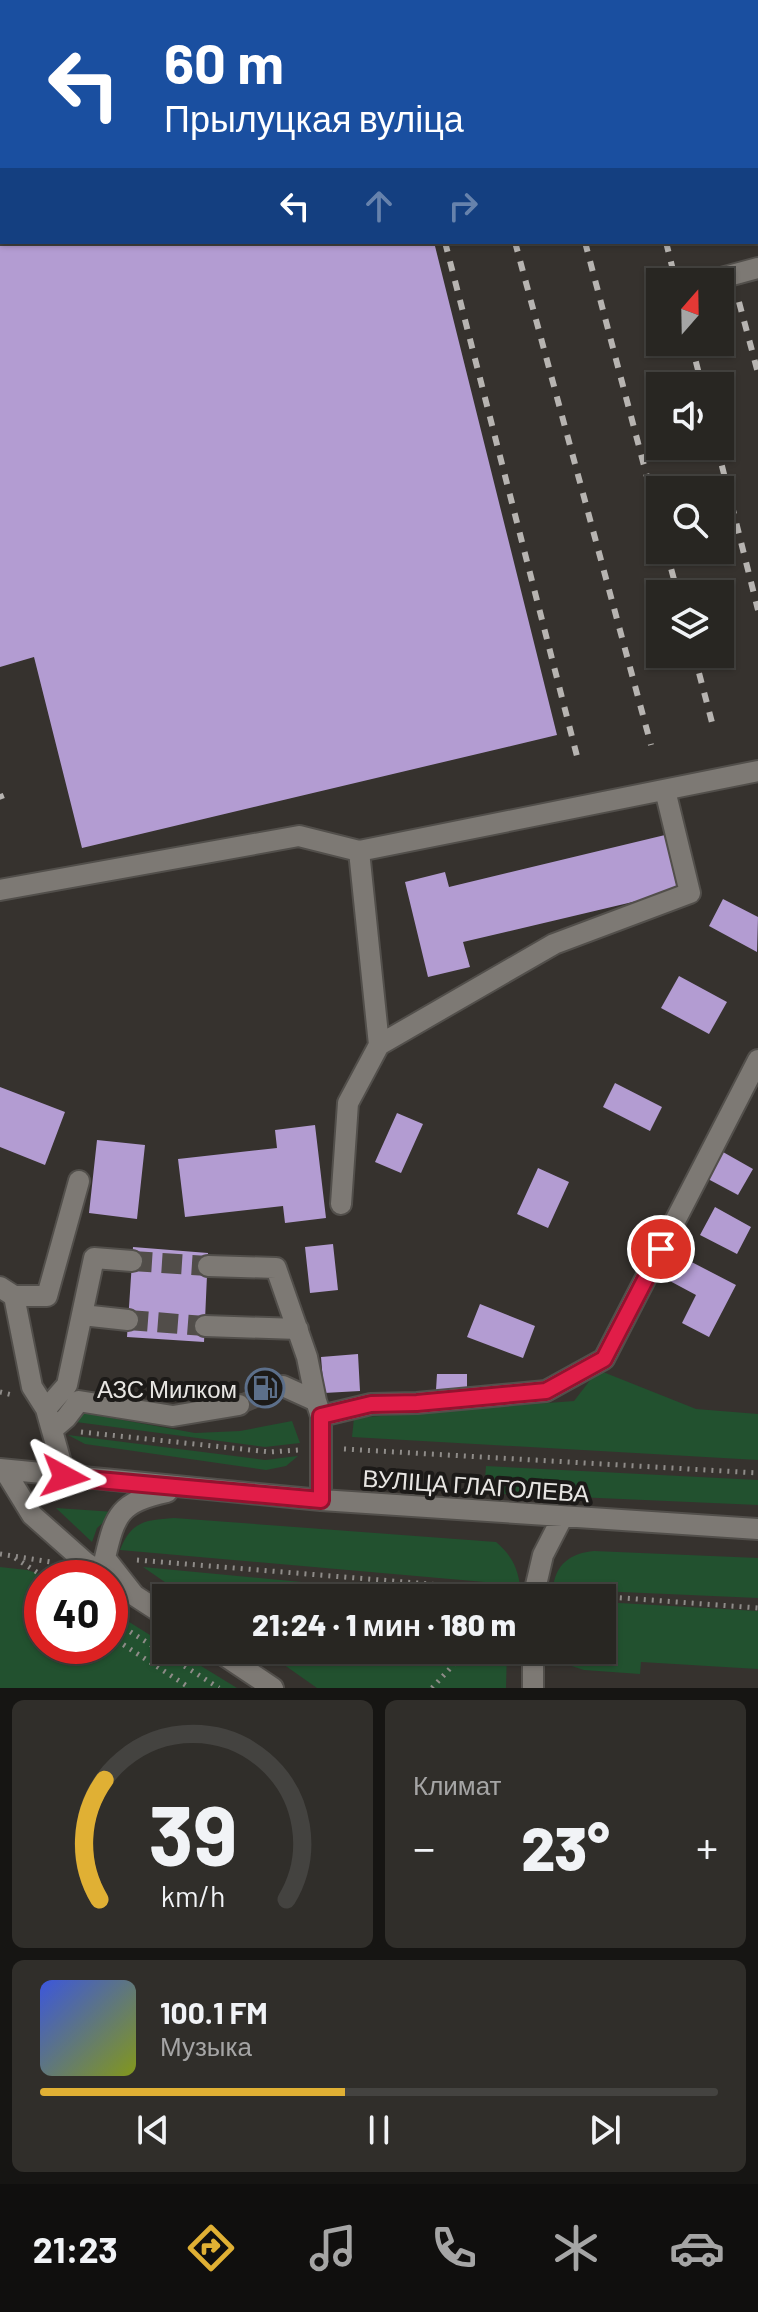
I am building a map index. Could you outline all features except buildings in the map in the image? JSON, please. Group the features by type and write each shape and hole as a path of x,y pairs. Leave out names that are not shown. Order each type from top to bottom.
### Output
{"street":[{"path":"734,274 758,268"},
{"path":"0,890 299,836 359,851 758,771"},
{"path":"341,1204 348,1103 379,1045 554,944 690,893 665,790"},
{"path":"359,851 379,1045"},
{"path":"283,1386 319,1408 417,1403 546,1391 604,1359 758,1060"},
{"path":"65,1477 59,1424 32,1387 7,1292 47,1296 79,1181"},
{"path":"46,1409 67,1385 94,1258 132,1261"},
{"path":"208,1266 276,1268 307,1357 319,1408 321,1500"},
{"path":"82,1315 128,1320"},
{"path":"205,1326 298,1329"},
{"path":"59,1424 79,1401 173,1416 239,1405"},
{"path":"2,1471 32,1515 83,1560"},
{"name":"ВУЛІЦА ГЛАГОЛЕВА","path":"2,1471 321,1500 758,1529"},
{"path":"134,1595 105,1558 113,1524 127,1506 144,1496 182,1488"},
{"path":"536,1584 543,1555 562,1518"},
{"path":"128,1591 152,1607"},
{"path":"237,1664 273,1688"},
{"path":"533,1664 533,1688"}],"path":[{"path":"0,1392 24,1397 46,1409"},
{"path":"59,1424 72,1431 270,1452 321,1447 758,1473"},
{"path":"0,1554 35,1560"},
{"path":"11,1556 24,1564"},
{"path":"134,1560 408,1584"},
{"path":"616,1600 758,1608"},
{"path":"128,1630 219,1688"},
{"path":"128,1648 190,1688"},
{"path":"432,1688 454,1664"}],"green space":[{"path":"598,1370 696,1409 758,1414 758,1460 352,1437 354,1418 574,1401"},
{"path":"78,1412 195,1433 240,1431 292,1421 300,1443 265,1447 76,1422 74,1418"},
{"path":"68,1435 265,1460 298,1456 286,1466 266,1470 85,1444"},
{"path":"486,1466 758,1480 758,1505 484,1493"},
{"path":"56,1508 115,1512 97,1528 92,1542"},
{"path":"174,1518 496,1542 512,1561 520,1584 120,1550 129,1533 141,1524"},
{"path":"594,1551 758,1558 758,1598 616,1592 616,1584 554,1584 561,1567 578,1554"},
{"path":"0,1567 24,1570 24,1664 128,1664 128,1621 152,1636 152,1664 198,1664 237,1688 0,1688"},
{"path":"143,1567 323,1584 168,1584"},
{"path":"616,1603 758,1611 758,1669 641,1662 640,1674 584,1670 565,1664 616,1664"},
{"path":"283,1664 507,1664 506,1688 317,1688"}],"tunnel":[{"path":"132,1261 208,1266"},
{"path":"128,1320 205,1326"},
{"path":"239,1405 283,1386"}],"railway":[{"path":"446,244 579,764"},
{"path":"516,244 651,745"},
{"path":"586,244 647,476"},
{"path":"666,244 672,268"},
{"path":"739,302 758,373"},
{"path":"694,356 698,372"},
{"path":"720,460 758,610"},
{"path":"670,564 674,580"},
{"path":"698,668 714,730"},
{"path":"0,794 2,799"}],"place":[{"name":"АЗС Милком","path":"265,1388"}],"route":[{"path":"65,1477 321,1500 321,1416 371,1404 417,1403 546,1391 604,1359 661,1249"}]}
